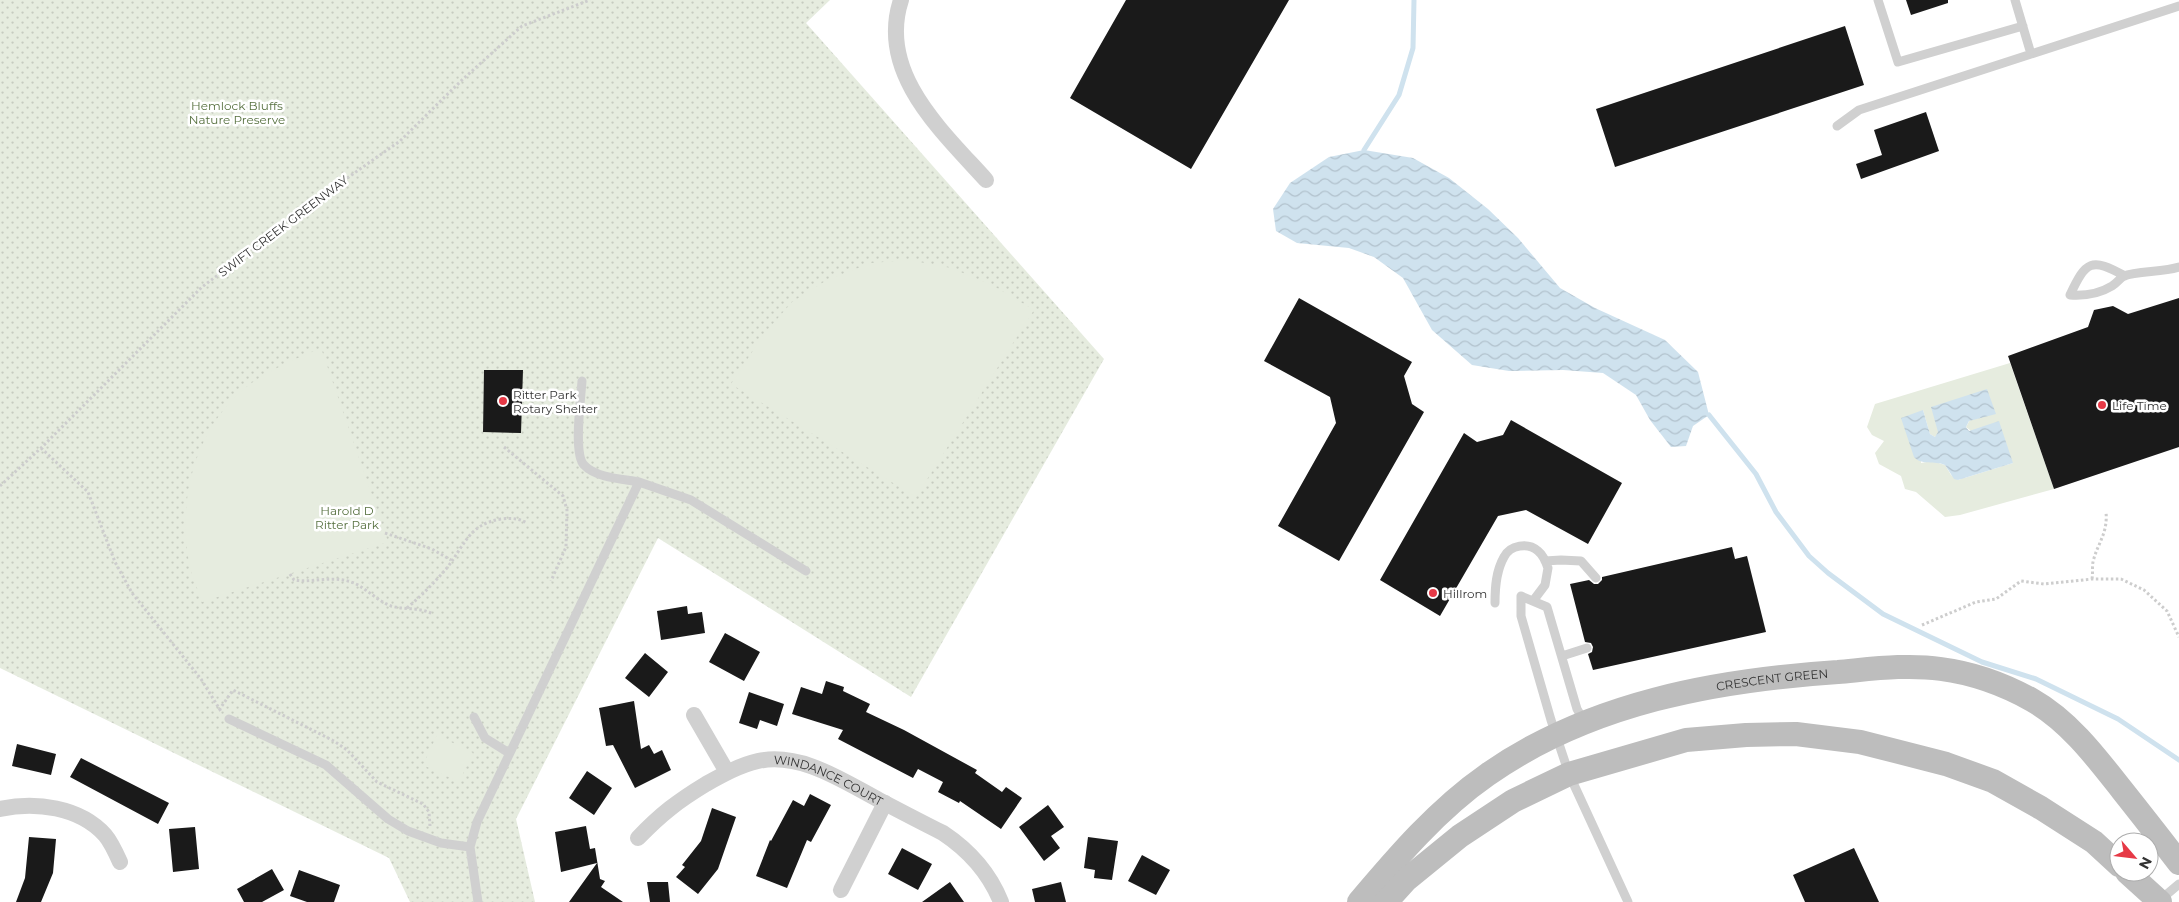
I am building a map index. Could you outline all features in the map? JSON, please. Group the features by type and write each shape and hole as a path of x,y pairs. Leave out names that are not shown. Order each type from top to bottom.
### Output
{"street":[{"path":"901,0 895,28 900,66 909,85 924,108 986,180"},
{"name":"CRESCENT GREEN","path":"1359,902 1400,855 1455,799 1496,769 1585,723 1653,699 1722,684 1753,679 1919,667 1966,674 2008,689 2026,697 2061,720 2094,755 2179,862"},
{"path":"694,715 726,772"},
{"path":"1386,902 1406,880 1460,836 1513,801 1569,774 1686,740 1746,734 1796,734 1860,742 1946,764 1993,782 2041,808 2094,842 2109,856"},
{"name":"WINDANCE COURT","path":"638,838 661,814 726,772 758,761 790,761 821,770 943,833 958,843 983,868 994,885 1001,902"},
{"path":"841,890 885,803"},
{"path":"0,810 27,805 60,809 78,816 93,824 106,836 120,862"},
{"path":"2138,882 2159,901"}],"lane":[{"path":"1878,0 1898,62 2023,26"},
{"path":"2015,0 2031,54"},
{"path":"1837,126 1859,110 2179,6"},
{"path":"2125,276 2106,265 2090,264 2082,270 2070,294 2084,296 2100,292 2125,276 2170,270 2179,266"},
{"path":"582,381 579,454 584,465 599,474 639,482 691,500 806,571"},
{"path":"478,902 470,847 477,822 639,482"},
{"path":"1495,603 1496,579 1504,555 1515,547 1526,545 1538,551 1548,568 1545,585 1533,601"},
{"path":"1545,561 1581,561 1596,578"},
{"path":"1585,723 1577,709 1547,607 1521,596 1521,616 1551,720 1558,736 1569,774 1628,902"},
{"path":"1562,656 1587,648"},
{"path":"474,717 485,738 509,753"},
{"path":"228,719 326,765 388,819 408,831 441,843 470,847"},
{"path":"2159,901 2179,884"}],"path":[{"name":"SWIFT CREEK GREENWAY","path":"0,486 41,448 202,287 333,188 400,141 462,80 522,26 590,0"},
{"path":"504,447 563,496 567,510 566,547 551,581"},
{"path":"41,448 88,492 115,562 132,593 201,679 219,710 228,719"},
{"path":"2092,578 2093,561 2103,539 2107,521 2106,512"},
{"path":"407,608 418,598 478,527 491,521 518,518 527,524"},
{"path":"385,533 418,543 443,554 451,560"},
{"path":"290,574 294,580 304,582 347,580 358,584 381,602 394,607 426,611 432,614"},
{"path":"1922,625 1976,602 1996,599 2021,581 2044,584 2092,578 2122,579 2144,590 2167,611 2179,636"},
{"path":"219,710 233,690 334,741 347,750 377,782 423,804 429,812 429,829"}],"green space":[{"name":"Harold D Ritter Park","path":"0,0 830,0 806,23 1104,359 911,697 658,538 516,819 535,902 410,902 389,858 0,668"},
{"path":"909,260 951,268 992,285 1034,310 916,497 731,384 764,334 792,302 827,280 871,263"},
{"path":"321,348 388,542 202,602 190,567 186,540 188,494 200,450 210,430 223,411 247,386 288,362"},
{"path":"2010,363 2054,489 1960,515 1945,517 1916,492 1905,489 1901,476 1879,464 1875,453 1884,441 1872,435 1867,427 1875,404","holes":["1987,389 1966,427 2013,463 1958,480 1951,475 1945,465 1932,461 1921,463 1923,410 1930,434 1935,437"]},
{"path":"437,735 473,753 459,782 423,765"}],"water":[{"path":"1364,150 1413,158 1449,178 1488,209 1518,238 1560,288 1595,308 1665,340 1698,372 1709,415 1693,426 1686,446 1671,447 1650,420 1636,395 1603,373 1563,370 1509,371 1472,365 1432,330 1403,278 1374,257 1349,248 1297,243 1276,231 1273,209 1290,183 1329,157"},
{"path":"1987,389 1996,414 1969,421 1966,427 1969,431 1999,421 2013,463 1958,480 1954,479 1945,465 1924,462 1914,457 1901,418 1923,410 1930,434 1935,437 1938,432 1931,407"}],"building":[{"path":"1126,0 1289,0 1191,169 1070,98"},
{"path":"1906,0 1948,0 1948,3 1911,15"},
{"path":"1845,26 1864,85 1615,167 1596,109"},
{"path":"1926,112 1939,151 1861,179 1856,164 1882,155 1874,130"},
{"path":"1299,298 1412,362 1404,376 1412,404 1424,412 1339,561 1278,526 1336,423 1330,397 1264,361"},
{"name":"Life Time","path":"2179,298 2179,447 2054,489 2008,356 2088,327 2094,310 2113,306 2128,314"},
{"name":"Ritter Park Rotary Shelter","path":"484,370 523,370 521,433 483,432"},
{"path":"1511,420 1622,483 1588,544 1526,510 1498,516 1440,616 1380,580 1464,433 1477,442 1503,435"},
{"path":"1732,547 1735,559 1747,556 1766,632 1593,670 1588,654 1592,652 1593,647 1591,643 1585,642 1570,584 1589,580 1594,584 1598,584 1602,577"},
{"path":"687,606 688,614 702,612 705,633 661,640 657,611"},
{"path":"725,633 760,652 744,681 709,662"},
{"path":"645,653 668,672 649,697 625,678"},
{"path":"826,681 844,687 843,691 870,704 866,712 904,730 977,770 975,773 1002,792 1006,787 1022,798 1001,829 960,801 959,803 938,792 943,782 918,769 913,778 838,739 843,730 792,714 801,687 822,694"},
{"path":"749,692 784,704 777,726 760,720 757,729 739,723"},
{"path":"634,701 641,749 649,745 654,754 662,750 671,770 635,788 613,745 606,746 599,708"},
{"path":"17,744 56,754 51,775 12,766"},
{"path":"81,758 169,803 158,824 70,777"},
{"path":"587,771 612,788 594,815 569,798"},
{"path":"810,794 831,805 811,842 807,840 787,888 756,876 770,840 793,800 804,806"},
{"path":"1048,805 1064,827 1051,836 1060,848 1044,861 1019,827"},
{"path":"712,808 736,817 718,869 698,894 676,877 685,867 682,865 701,841"},
{"path":"586,826 590,849 595,848 600,879 605,881 601,887 623,902 569,902 597,863 561,872 555,832"},
{"path":"195,827 199,869 173,872 169,829"},
{"path":"29,837 56,839 53,873 41,902 16,902 25,878"},
{"path":"1088,837 1118,841 1112,880 1094,878 1095,870 1084,868"},
{"path":"902,848 932,864 918,890 888,874"},
{"path":"1854,848 1879,902 1805,902 1793,875"},
{"path":"1142,855 1170,870 1156,895 1128,881"},
{"path":"272,869 284,890 262,902 244,902 237,889"},
{"path":"299,870 340,885 334,902 307,902 290,896"},
{"path":"647,882 668,882 670,902 650,902"},
{"path":"950,882 964,902 922,902"},
{"path":"1061,882 1066,902 1035,902 1032,889"}],"waterway":[{"path":"1364,150 1399,95 1413,48 1414,0"},
{"path":"1709,415 1756,474 1776,512 1809,556 1828,573 1883,614 1982,662 2036,679 2118,719 2179,760"}],"place":[{"name":"Ritter Park Rotary Shelter","path":"503,401"},
{"name":"Life Time","path":"2102,405"},
{"name":"Hillrom","path":"1433,593"}],"park label":[{"name":"Hemlock Bluffs Nature Preserve","path":"237,112"}]}
